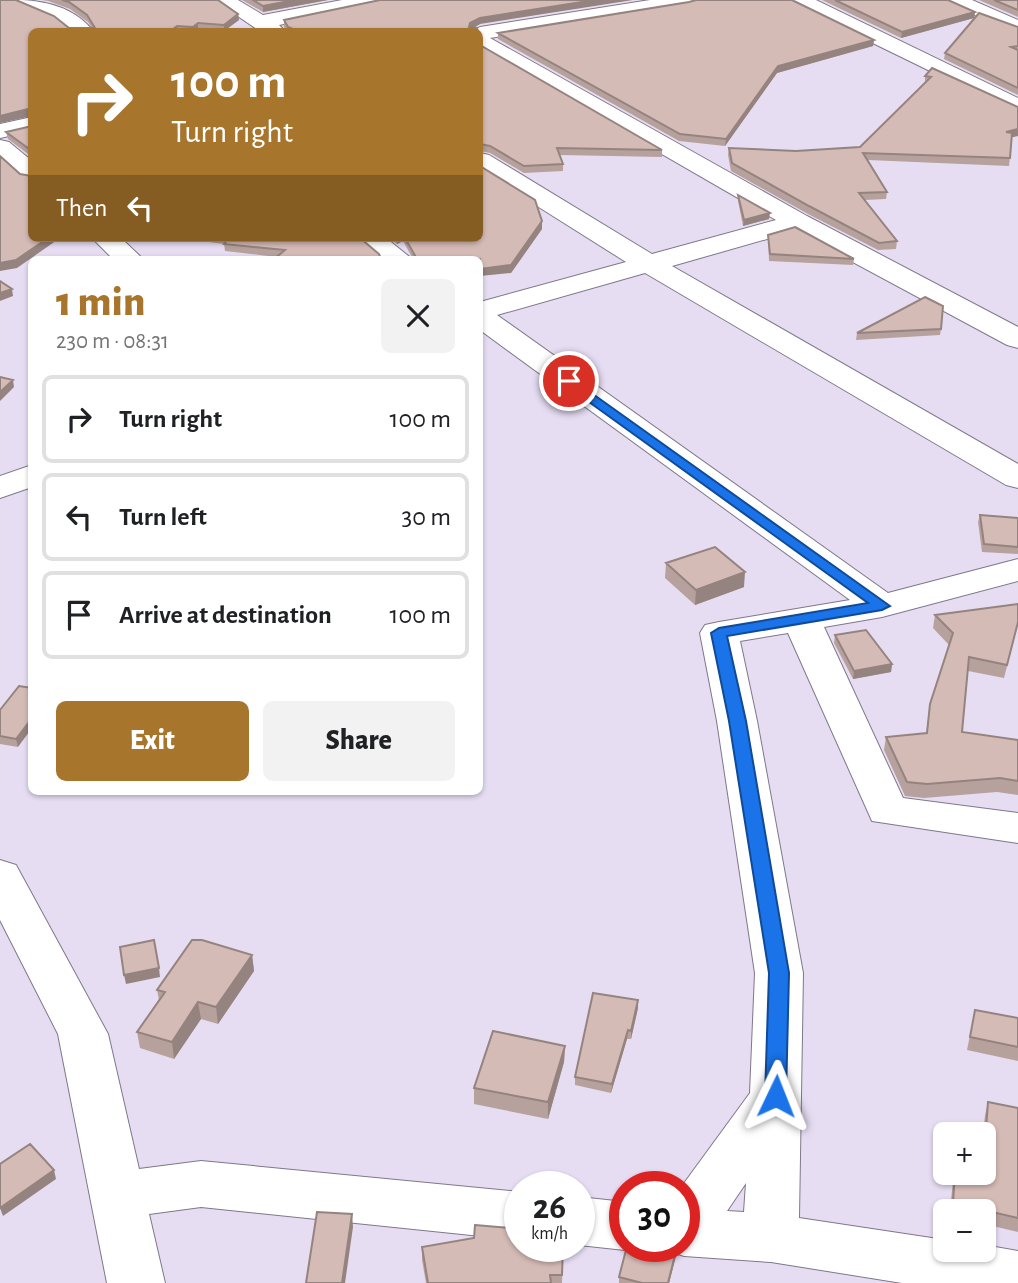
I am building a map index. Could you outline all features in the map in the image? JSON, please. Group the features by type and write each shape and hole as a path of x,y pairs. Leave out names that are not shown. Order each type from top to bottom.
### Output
{"street":[{"path":"25,0 63,16 79,28"},
{"path":"224,0 268,27 372,0"},
{"path":"543,0 574,17"},
{"path":"483,32 688,0"},
{"path":"800,0 1018,107"},
{"path":"955,0 1018,27"},
{"path":"483,43 799,222 1018,339"},
{"path":"0,131 28,125"},
{"path":"0,147 28,171"},
{"path":"483,162 647,263 1018,478"},
{"path":"483,310 799,222"},
{"path":"110,242 126,256"},
{"path":"375,242 394,256"},
{"path":"483,319 882,606"},
{"path":"0,488 28,477"},
{"path":"771,1238 779,973 737,721 719,633 882,606 1018,570"},
{"path":"802,619 887,811 1018,828"},
{"path":"0,876 83,1034 136,1283"},
{"path":"700,1207 776,1096"},
{"path":"116,1195 201,1184 504,1214"},
{"path":"700,1231 771,1238 1018,1276"}],"building":[{"path":"0,0 16,0 54,16 69,28 28,28 28,109 0,116"},
{"path":"62,0 218,0 238,14 224,25 198,23 193,27 95,28 87,15"},
{"path":"253,0 295,0 263,6"},
{"path":"380,0 595,0 480,18 470,23 469,27 477,28 290,28 284,20"},
{"path":"792,0 874,40 778,66 726,139 680,134 498,33 689,2"},
{"path":"835,0 948,0 975,12 902,32"},
{"path":"994,0 1018,0 1018,10"},
{"path":"979,13 1018,27 1018,46 1011,47 1018,50 1018,88 945,53"},
{"path":"483,47 662,150 557,148 563,164 524,166 483,145"},
{"path":"932,68 1018,107 1018,129 1006,132 1012,133 1010,158 863,153 887,192 859,193 897,241 879,243 732,163 729,148 796,151 860,147 931,77 925,76"},
{"path":"28,127 28,148 6,132"},
{"path":"0,156 20,174 28,175 28,242 42,242 16,260 0,263"},
{"path":"483,168 535,200 542,221 511,265 483,269 483,256 415,256 407,242 483,242"},
{"path":"738,195 770,213 744,220"},
{"path":"795,227 854,259 770,254 768,235"},
{"path":"365,242 380,256 278,256 285,250 224,244"},
{"path":"0,281 12,289 0,293"},
{"path":"925,297 943,306 941,329 857,333"},
{"path":"0,377 13,380 0,392"},
{"path":"980,515 1018,518 1018,547 984,544"},
{"path":"715,547 745,572 696,590 666,563"},
{"path":"1018,604 1018,622 1007,665 969,657 962,732 1018,740 1018,781 1000,778 927,784 907,782 886,737 927,733 930,704 953,633 935,615"},
{"path":"866,630 892,664 854,671 835,635"},
{"path":"19,686 28,687 28,723 16,739 0,736 0,710"},
{"path":"154,940 159,968 124,975 120,947"},
{"path":"192,940 202,940 252,955 216,1007 198,1002 172,1042 137,1032 165,992 157,990"},
{"path":"593,993 638,1000 631,1031 628,1030 612,1084 575,1077"},
{"path":"975,1010 1018,1018 1018,1047 970,1037"},
{"path":"493,1031 565,1046 548,1102 474,1088"},
{"path":"988,1102 1018,1108 1018,1218 996,1213 996,1199 953,1199 954,1185 996,1185 996,1122 987,1122"},
{"path":"30,1144 54,1170 0,1208 0,1164"},
{"path":"317,1212 352,1214 342,1283 306,1283"},
{"path":"475,1225 504,1228 504,1262 562,1262 562,1275 550,1275 551,1283 428,1283 422,1247 474,1238"},
{"path":"623,1262 673,1262 668,1283 642,1283 619,1277"}],"route":[{"path":"569,381 882,606 719,633 737,721 779,973 776,1096"}]}
